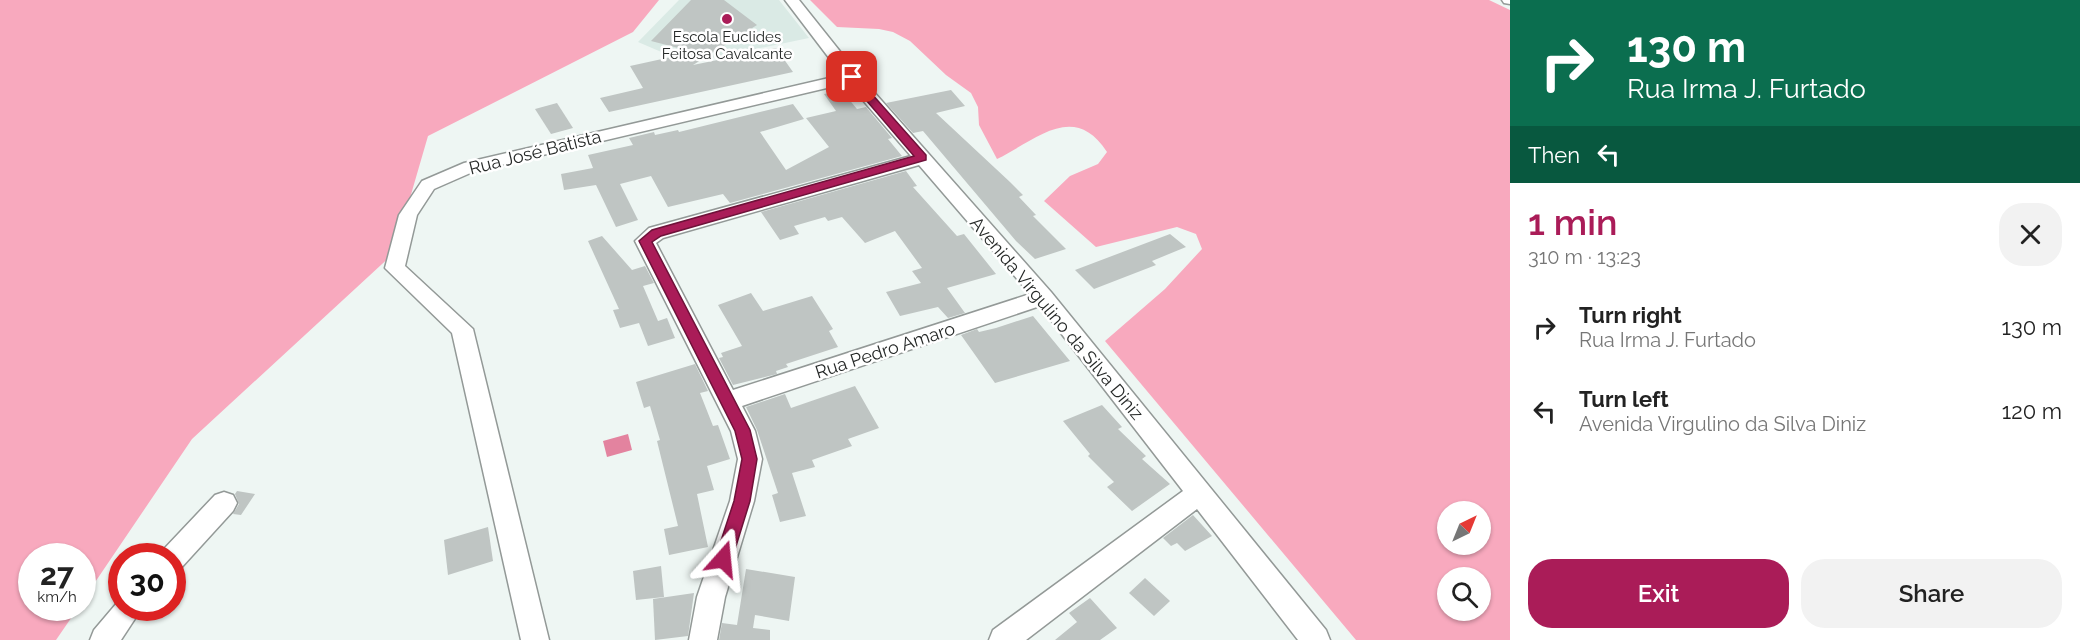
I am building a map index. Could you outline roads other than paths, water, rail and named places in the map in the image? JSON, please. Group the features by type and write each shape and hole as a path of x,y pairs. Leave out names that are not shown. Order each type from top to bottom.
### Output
{"street":[{"name":"Avenida Virgulino da Silva Diniz","path":"792,0 852,77 1044,297 1316,640"},
{"name":"Rua José Batista","path":"535,640 462,329 394,268 408,215 428,185 470,167 852,77"},
{"path":"703,640 711,597 742,501 750,459 742,430 645,241 656,233 922,158"},
{"name":"Rua Pedro Amaro","path":"726,402 1044,297"},
{"path":"1002,640 1199,493"},
{"path":"186,544 224,503"},
{"path":"104,640 118,621"}],"place":[{"name":"Escola Euclides Feitosa Cavalcante","path":"727,19"}]}
